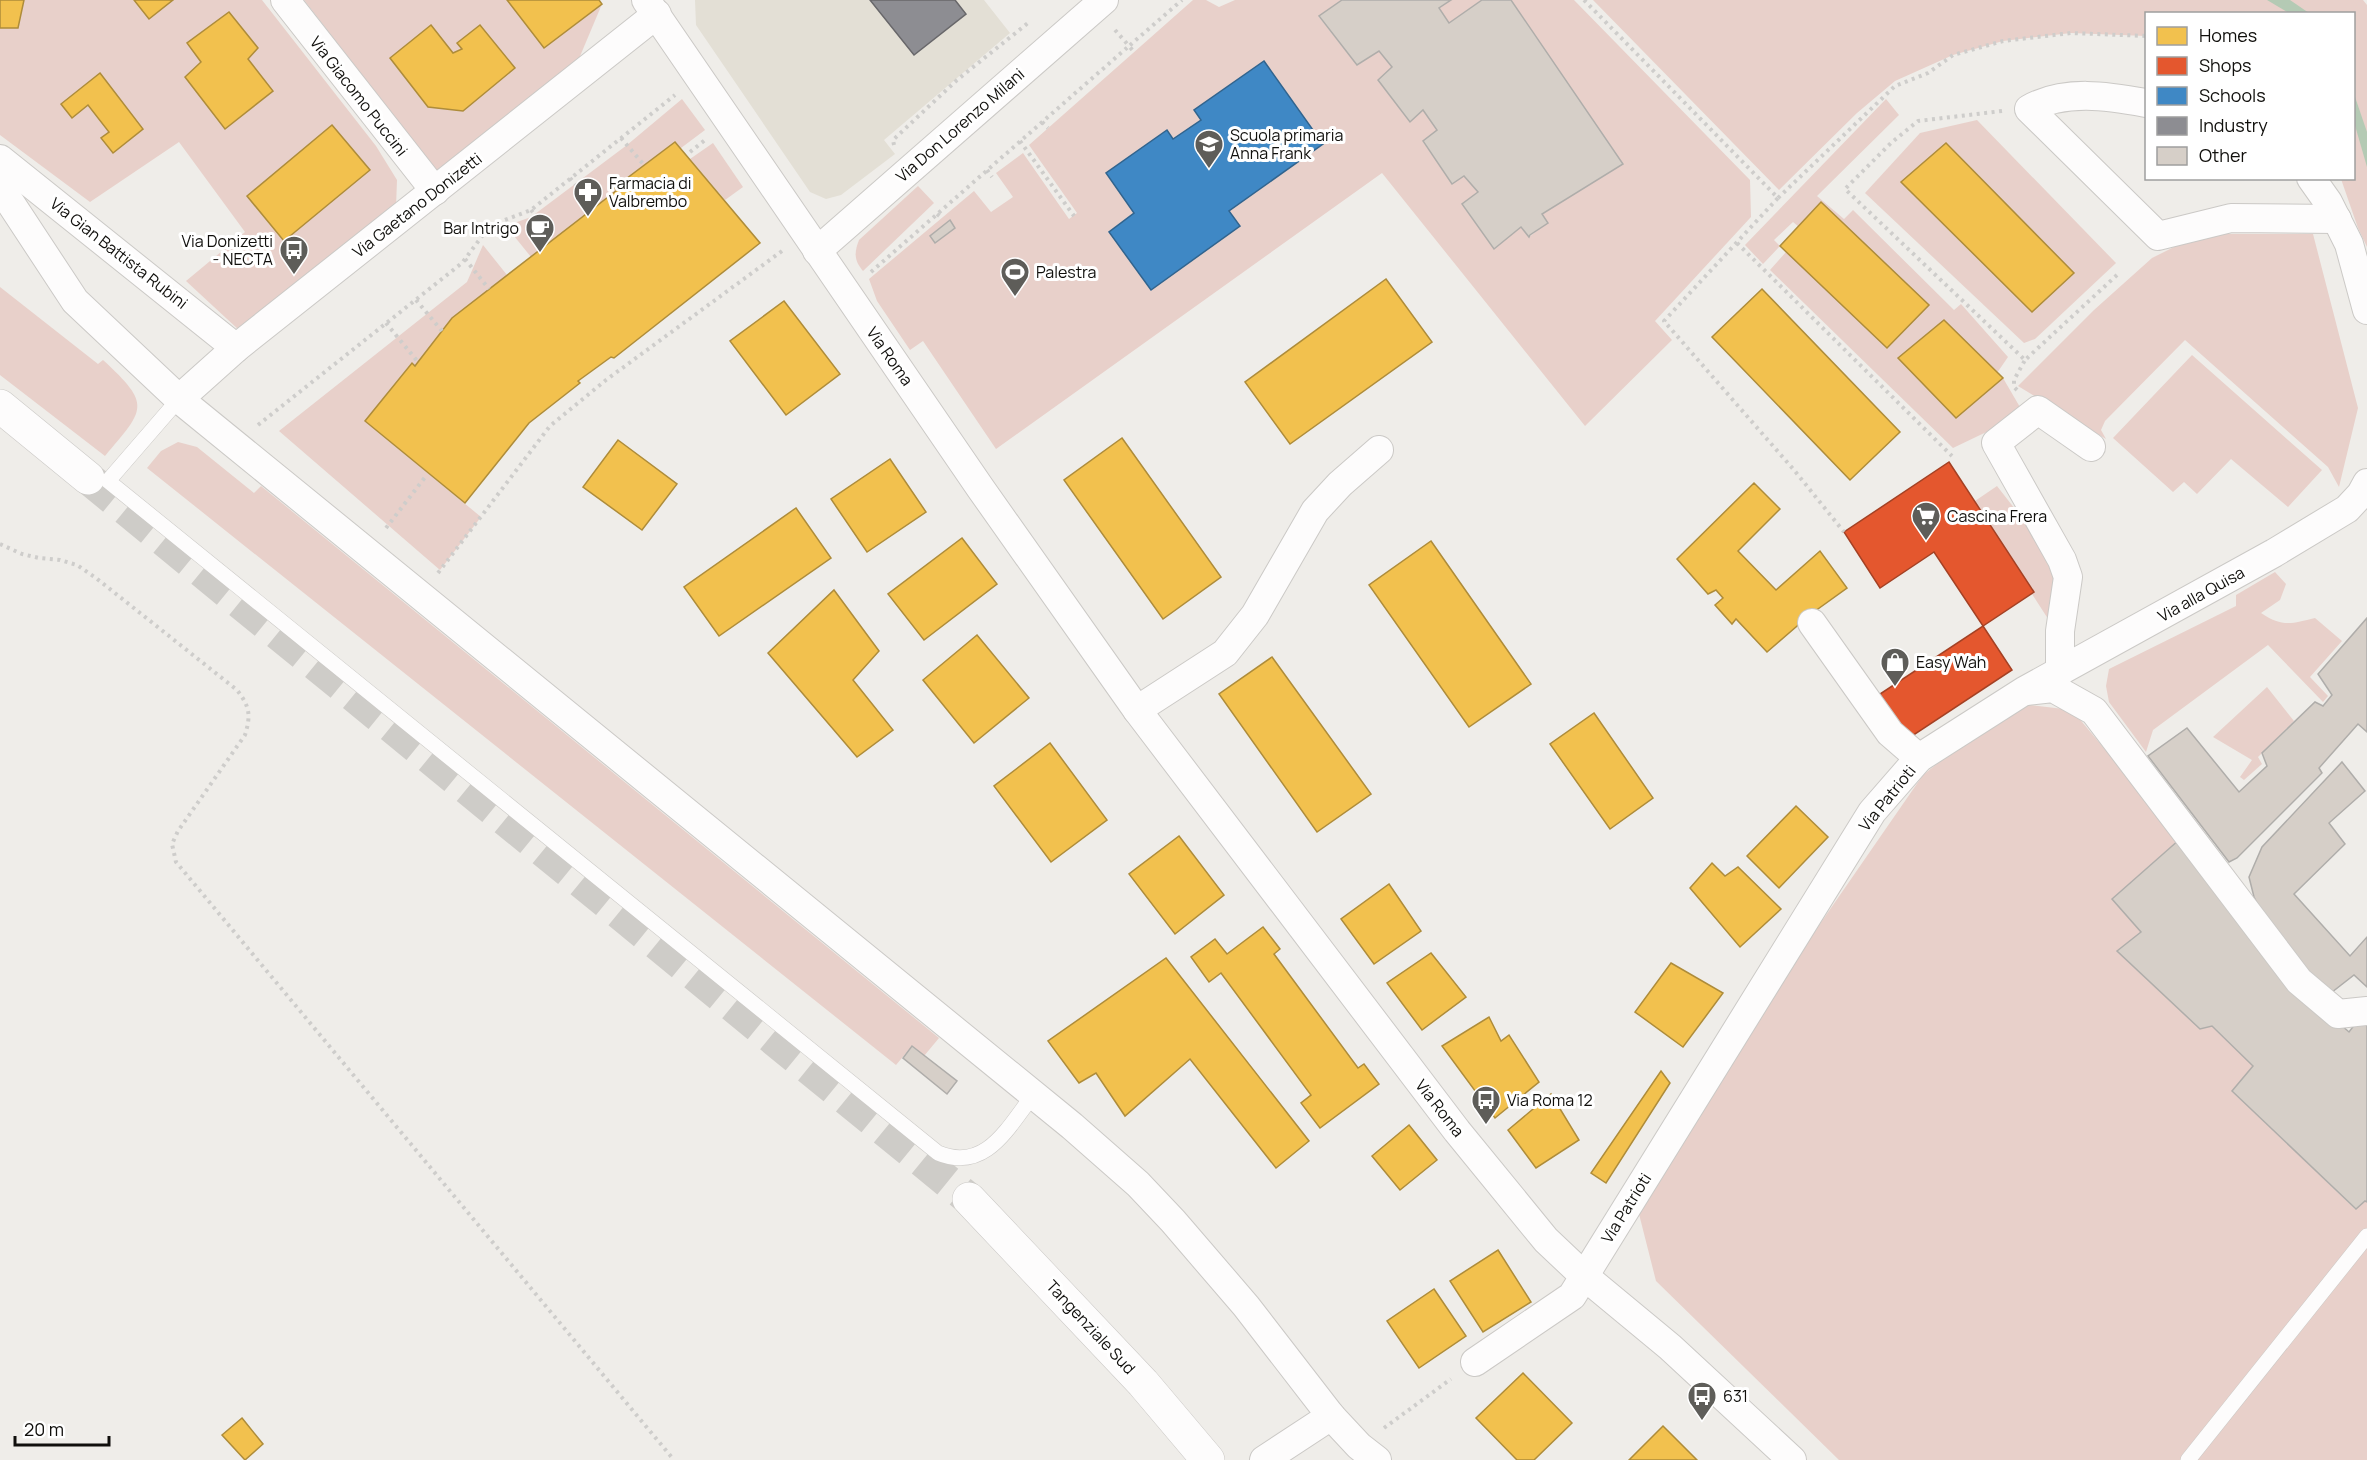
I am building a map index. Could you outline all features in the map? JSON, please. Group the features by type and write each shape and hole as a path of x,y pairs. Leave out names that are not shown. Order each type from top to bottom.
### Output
{"highway":[{"path":"0,406 88,478"},
{"name":"Tangenziale Sud","path":"969,1199 1143,1383 1208,1460"}],"street":[{"name":"Via Giacomo Puccini","path":"285,0 435,191"},
{"name":"Via Gaetano Donizetti","path":"179,399 236,348 435,191 652,7"},
{"name":"Via Roma","path":"652,7 981,489 1137,710 1457,1131 1546,1240 1583,1275 1670,1347 1792,1460"},
{"name":"Via Don Lorenzo Milani","path":"817,251 1107,13"},
{"path":"2145,103 2101,95 2045,100 2029,109 2158,236 2231,218 2337,219"},
{"name":"Via Gian Battista Rubini","path":"0,159 236,348"},
{"path":"2312,180 2328,202 2349,244 2367,310"},
{"path":"0,187 75,301 179,399 1034,1094 1138,1184 1246,1306 1330,1416 1368,1453"},
{"path":"2060,672 2060,631 2068,577 2062,560 1996,443 2038,410 2091,447"},
{"path":"1137,710 1225,654 1255,615 1315,511 1340,484 1379,450"},
{"name":"Via alla Quisa","path":"2024,691 2274,554 2347,509 2361,494 2367,483"},
{"path":"1812,623 1890,733 1919,758"},
{"name":"Via Patrioti","path":"1475,1362 1572,1296 1872,812 1919,758 2024,691 2053,688 2094,711 2299,981 2338,1014 2367,1011"},
{"path":"1264,1460 1330,1416"}],"lane":[{"path":"179,399 108,482 938,1153 959,1159 972,1158 983,1153 993,1145 1034,1094"},
{"path":"2188,1460 2367,1236"}],"path":[{"path":"871,272 1182,0"},
{"path":"1584,0 1778,198"},
{"path":"1107,13 1134,52"},
{"path":"900,153 893,144 893,140 957,80 1029,22"},
{"path":"1844,532 1794,470 1664,321 1778,198 1895,86 1928,73 1953,55 2003,41 2071,33 2145,36"},
{"path":"265,434 256,427 262,420 465,259 483,235 497,223 531,210 681,90"},
{"path":"2025,360 1845,189 1891,143 1918,121 2029,109"},
{"path":"1042,122 1048,128"},
{"path":"690,152 713,134"},
{"path":"621,138 644,165"},
{"path":"1020,141 1074,216"},
{"path":"987,170 992,177"},
{"path":"570,178 594,207"},
{"path":"531,210 554,239"},
{"path":"937,214 942,218"},
{"path":"428,567 437,574 550,426 606,380 793,243 805,260 817,251"},
{"path":"1737,243 1952,456"},
{"path":"465,259 489,289"},
{"path":"2022,395 2014,387 2014,380 2025,360 2117,275"},
{"path":"416,300 442,331"},
{"path":"386,323 418,362"},
{"path":"384,531 426,476"},
{"path":"0,544 22,554 78,565 237,690 246,702 250,720 245,735 178,831 172,844 176,862 674,1460"},
{"path":"1368,1453 1475,1362"}],"shaded area":[{"path":"0,0 262,0 376,146 397,180 396,207 240,331 186,281 245,232 179,142 90,202 0,135"},
{"path":"304,0 599,0 602,4 578,61 436,171"},
{"path":"695,0 984,0 1010,33 884,140 895,154 841,195 826,199 810,192 696,25"},
{"path":"1193,0 1206,0 1219,7 1235,0 1342,0 1319,17 1357,65 1379,51 1392,67 1379,80 1410,122 1423,110 1437,130 1423,142 1452,183 1464,176 1478,192 1462,204 1494,249 1521,227 1529,237 1547,223 1542,214 1623,164 1511,0 1574,0 1750,180 1751,217 1655,321 1672,340 1585,426 1382,173 996,449 923,341 910,350 877,301 869,279 974,191 991,212 1013,197 996,173 1023,153 1069,219 1077,213 1029,145"},
{"path":"1451,0 1482,0 1449,23 1439,8"},
{"path":"1593,0 2363,0 2367,5 2367,247 2341,180 2355,180 2355,12 2145,12 2145,36 2071,33 2003,41 1953,55 1895,81 1857,113 1779,190"},
{"path":"2267,0 2290,0 2308,12 2287,12"},
{"path":"2355,97 2367,132 2367,167 2355,125"},
{"path":"682,99 705,130 681,148 675,142 614,188 617,190 531,257 506,226 531,217 627,145"},
{"path":"1886,99 1899,115 1817,196 1844,219 1853,210 1954,310 1961,304 2008,357 1997,373 2003,378 2024,414 1953,448 1770,270 1786,252 1780,246 1763,264 1745,245","holes":["1793,222 1799,227 1780,246 1774,240"]},
{"path":"1977,120 2116,263 2035,339 2024,343 1865,193 1920,133"},
{"path":"713,143 743,187 725,200 690,159"},
{"path":"918,186 934,203 863,271 856,256 859,240"},
{"path":"2226,234 2313,234 2358,408 2339,487 2328,467 2185,340 2105,421 2101,430 2106,439 2018,386 2094,310 2152,258 2184,242"},
{"path":"483,245 507,275 452,318 415,366 411,364 365,421 481,517 440,570 279,431 467,282"},
{"path":"0,287 98,364 103,360 130,387 136,398 135,417 105,456 0,375"},
{"path":"2192,355 2322,470 2288,507 2231,459 2197,494 2184,482 2173,492 2113,438"},
{"path":"178,442 197,447 254,493 261,486 939,1038 924,1056 912,1046 896,1065 147,468 161,451"},
{"path":"1997,486 2050,554 2055,593 2052,625 2032,594 2034,592 1975,501"},
{"path":"2275,572 2286,584 2280,600 2261,613 2275,621 2287,623 2315,618 2342,641 2310,677 2328,696 2323,702 2268,645 2153,730 2146,752 2109,702 2106,686 2109,669 2236,606 2236,595"},
{"path":"2267,687 2294,721 2258,757 2262,764 2244,780 2240,777 2252,760 2213,737"},
{"path":"2014,703 2072,710 2180,839 2112,899 2141,932 2200,1029 2212,1026 2253,1066 2232,1091 2355,1209 2365,1201 2367,1202 2367,1460 1839,1460 1656,1281 1639,1214 1795,960 1923,775"}],"building: Homes":[{"path":"0,0 24,0 18,28 0,28"},
{"path":"134,0 173,0 149,19"},
{"path":"507,0 599,0 602,4 544,48"},
{"path":"229,12 258,48 248,59 273,91 225,129 185,77 201,62 187,43"},
{"path":"431,25 453,53 462,49 457,43 480,25 515,68 463,111 428,107 390,58"},
{"path":"100,73 143,129 113,153 101,138 109,132 88,105 72,118 61,104"},
{"path":"332,125 370,170 284,241 247,196"},
{"path":"675,142 760,243 614,358 611,357 578,381 580,383 529,423 465,503 365,421 412,363 415,366 452,318"},
{"path":"1946,143 2074,273 2032,312 1901,182"},
{"path":"1821,202 1929,305 1887,348 1780,246"},
{"path":"1386,279 1432,342 1290,444 1245,382"},
{"path":"1762,289 1900,432 1850,480 1712,337"},
{"path":"784,301 840,374 786,415 730,341"},
{"path":"1944,320 2003,378 1956,418 1898,358"},
{"path":"1122,438 1221,577 1163,619 1064,480"},
{"path":"618,440 677,484 642,530 583,487"},
{"path":"890,459 926,512 867,552 831,499"},
{"path":"1754,483 1780,509 1738,551 1776,590 1820,551 1847,588 1811,614 1767,652 1736,619 1732,624 1715,605 1723,598 1716,590 1708,594 1677,559"},
{"path":"796,508 831,558 719,636 684,587"},
{"path":"962,538 997,584 924,640 888,594"},
{"path":"1431,541 1531,684 1469,727 1369,585"},
{"path":"834,590 879,651 853,680 893,730 857,757 768,653"},
{"path":"977,635 1029,698 974,743 923,680"},
{"path":"1272,657 1371,794 1317,832 1219,694"},
{"path":"1594,713 1653,798 1610,829 1550,744"},
{"path":"1050,743 1107,820 1051,862 994,786"},
{"path":"1796,806 1828,837 1779,888 1747,856"},
{"path":"1179,836 1224,895 1175,934 1129,874"},
{"path":"1712,863 1725,876 1738,867 1781,909 1740,947 1690,888"},
{"path":"1389,884 1421,931 1374,964 1341,919"},
{"path":"1263,927 1280,949 1274,954 1358,1068 1364,1064 1379,1084 1320,1128 1301,1103 1311,1095 1221,973 1209,982 1191,957 1215,939 1227,954"},
{"path":"1431,953 1466,997 1422,1030 1387,983"},
{"path":"1166,958 1309,1141 1276,1168 1190,1059 1125,1116 1096,1073 1079,1083 1048,1041"},
{"path":"1671,963 1723,993 1683,1047 1635,1012"},
{"path":"1489,1017 1501,1041 1509,1035 1539,1082 1495,1118 1442,1046"},
{"path":"1661,1071 1670,1083 1606,1183 1591,1173"},
{"path":"1551,1094 1579,1140 1536,1168 1508,1130"},
{"path":"1409,1125 1437,1160 1400,1190 1372,1156"},
{"path":"1498,1250 1531,1302 1483,1332 1450,1281"},
{"path":"1434,1289 1466,1336 1419,1368 1387,1321"},
{"path":"1523,1373 1572,1423 1534,1460 1517,1460 1476,1418"},
{"path":"242,1418 263,1444 245,1460 222,1435"},
{"path":"1663,1426 1697,1460 1629,1460"}],"building: Shops":[{"name":"Cascina Frera","path":"1949,462 2034,592 1983,626 1934,552 1880,588 1844,532"},
{"path":"1983,626 2012,670 1909,738 1880,694"}],"building: Schools":[{"path":"1264,61 1323,144 1229,211 1240,226 1151,290 1109,232 1134,213 1106,173 1167,130 1173,139 1201,120 1194,110"}],"building: Industry":[{"path":"870,0 955,0 966,14 914,55"}],"building: Other":[{"path":"1342,0 1451,0 1439,8 1449,23 1482,0 1511,0 1623,164 1542,214 1548,223 1529,237 1521,227 1494,249 1462,204 1478,192 1464,176 1452,184 1423,141 1437,130 1423,110 1410,122 1378,80 1392,67 1379,51 1357,65 1319,16"},
{"path":"950,220 955,228 935,243 930,236"},
{"path":"2367,618 2367,732 2358,724 2319,768 2322,773 2237,858 2229,862 2148,756 2187,728 2239,792 2267,766 2262,753 2315,702 2323,706 2332,695 2318,674"},
{"path":"2342,762 2365,791 2329,823 2345,844 2294,894 2350,956 2367,937 2367,987 2354,975 2327,996 2274,937 2254,897 2249,877 2262,847"},
{"path":"2180,839 2291,981 2349,1032 2359,1019 2367,1021 2367,1202 2365,1201 2356,1209 2232,1091 2253,1066 2212,1026 2200,1029 2117,951 2141,932 2112,899"},
{"path":"912,1046 957,1081 947,1094 903,1058"}],"tunnel":[{"path":"88,478 969,1199"}],"place":[{"name":"Scuola primaria Anna Frank","path":"1209,170"},
{"name":"Farmacia di Valbrembo","path":"588,218"},
{"name":"Bar Intrigo","path":"540,254"},
{"name":"Via Donizetti - NECTA","path":"294,276"},
{"name":"Palestra","path":"1015,298"},
{"name":"Cascina Frera","path":"1926,542"},
{"name":"Easy Wah","path":"1895,688"},
{"name":"Via Roma 12","path":"1486,1126"},
{"name":"631","path":"1702,1422"}]}
